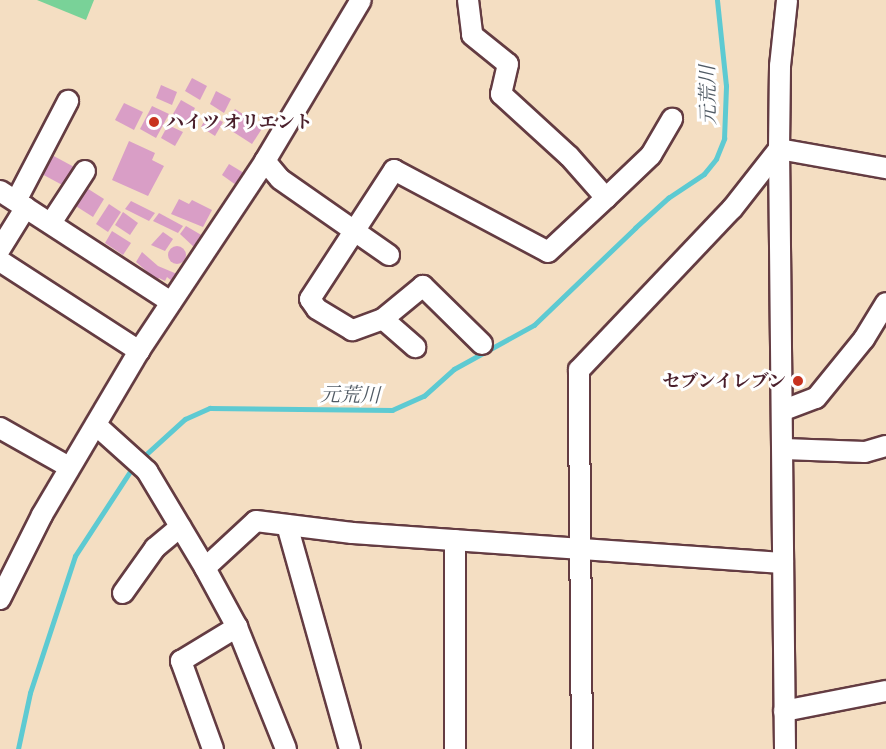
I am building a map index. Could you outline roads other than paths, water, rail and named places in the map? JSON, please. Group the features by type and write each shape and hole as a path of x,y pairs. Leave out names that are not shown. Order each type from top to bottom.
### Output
{"street":[{"path":"0,599 69,467 139,351 265,161 361,0"},
{"path":"468,0 472,35 508,64 501,94 569,156 606,198"},
{"path":"785,749 784,410 779,149 780,66 787,0"},
{"path":"0,249 14,200 68,101"},
{"path":"482,344 423,286 383,319 352,330 317,309 310,299 394,170 548,252 651,155 672,119"},
{"path":"779,149 886,168"},
{"path":"582,749 579,370 732,209 779,149"},
{"path":"265,161 280,179 389,255"},
{"path":"51,223 85,171"},
{"path":"14,200 171,303"},
{"path":"0,261 139,351"},
{"path":"784,410 816,399 864,339 886,303"},
{"path":"383,319 415,347"},
{"path":"96,425 142,465 205,568 237,627 286,749"},
{"path":"0,428 69,467"},
{"path":"784,449 865,452 886,446"},
{"path":"205,568 256,521 455,540 783,563"},
{"path":"287,525 350,749"},
{"path":"123,593 155,548 180,527"},
{"path":"455,540 455,749"},
{"path":"213,749 181,661 237,627"},
{"path":"784,711 886,691"}],"waterway":[{"name":"元荒川","path":"141,459 185,419 210,408 392,410 424,396 454,369 534,325 635,228 668,198 704,174 716,159 724,139 726,86 717,0"},
{"name":"元荒川","path":"18,749 30,693 75,556 133,467"}],"place":[{"name":"ハイツ オリエント","path":"154,122"},
{"name":"セブンイレブン","path":"798,381"}]}
